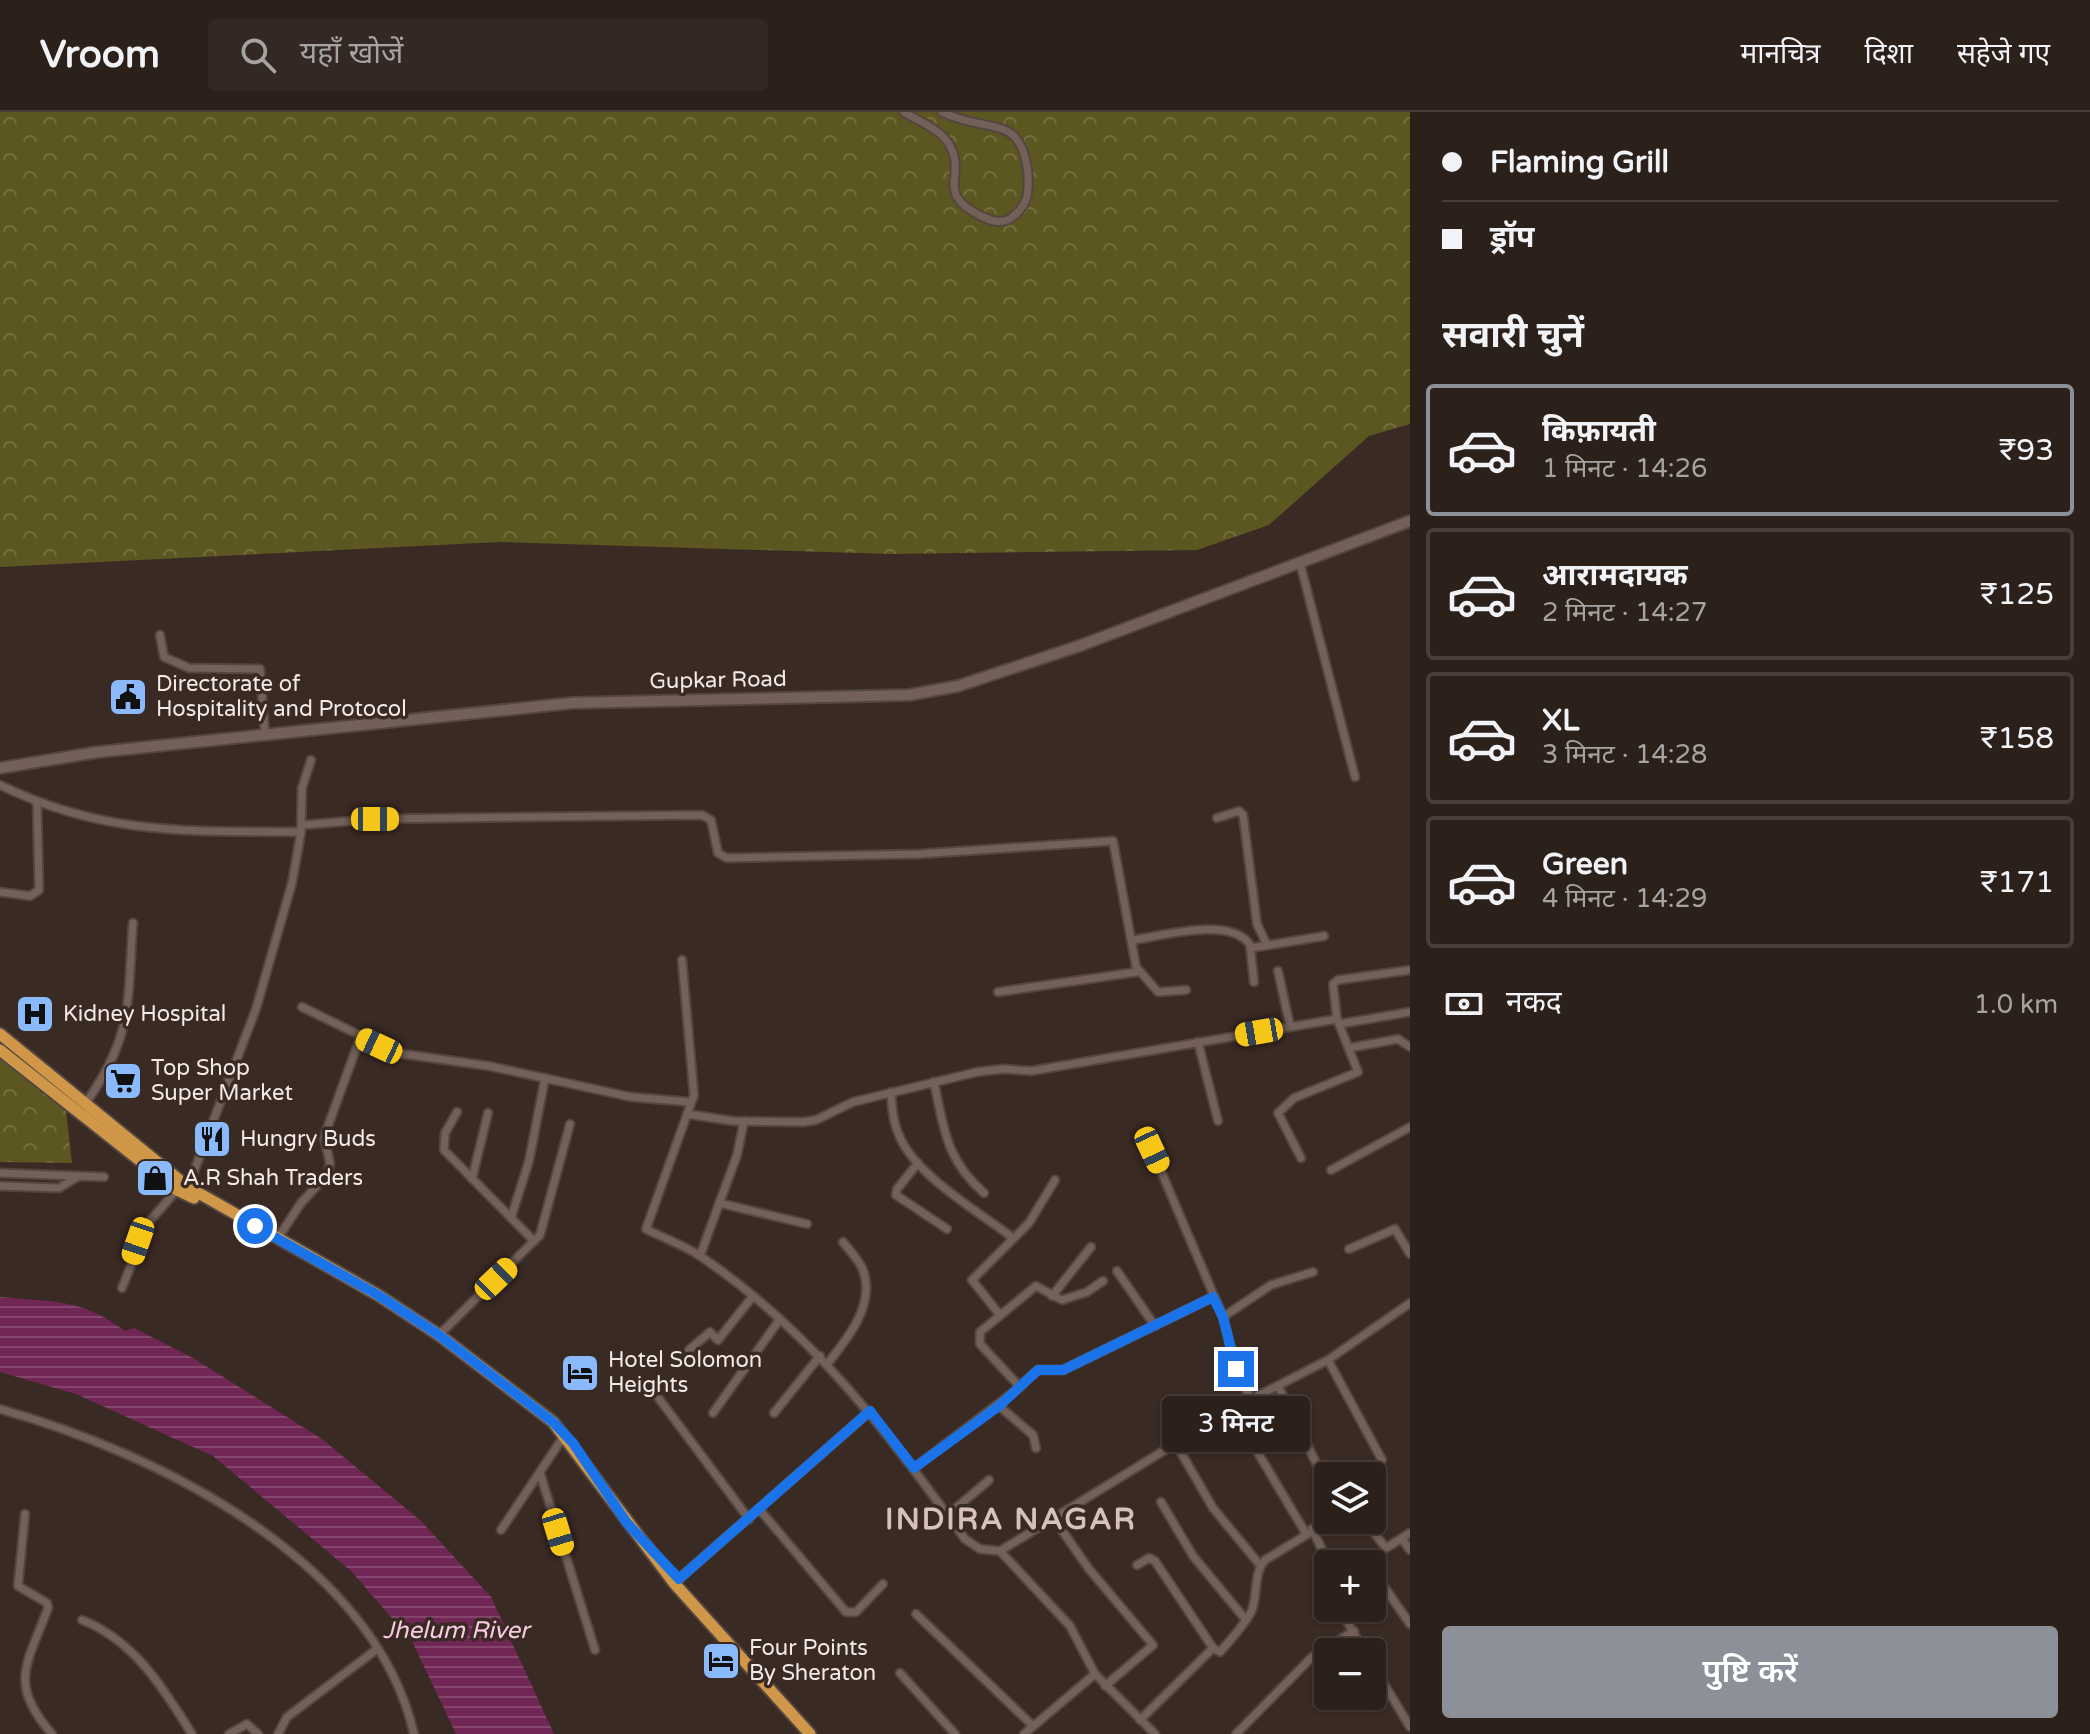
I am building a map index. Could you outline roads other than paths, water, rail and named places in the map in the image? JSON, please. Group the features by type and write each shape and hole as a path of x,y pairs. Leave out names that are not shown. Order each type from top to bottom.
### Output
{"highway":[{"path":"0,1034 183,1188"},
{"path":"0,1050 183,1188 353,1279 439,1335 566,1434 622,1517 810,1734"},
{"path":"674,1578 820,1734"}],"main road":[{"name":"Gupkar Road","path":"0,768 98,752 572,703 921,693 958,686 1079,646 1410,521"}],"street":[{"path":"904,112 942,135 952,148 952,188 957,201 988,220 1010,219 1027,203 1029,193 1026,145 1020,133 998,117 952,117 942,112"},
{"path":"1300,563 1355,777"},
{"path":"160,635 164,657 181,667 260,669 265,735"},
{"path":"122,1288 148,1223 183,1188 256,1009 296,870 302,829 302,788 311,760"},
{"path":"0,785 88,820 217,833 302,829 375,819 702,815 711,820 718,853 727,858 1001,850 1110,840 1116,847 1138,969 1158,992 1186,990"},
{"path":"0,892 30,896 39,890 37,802"},
{"path":"1217,818 1239,811 1243,815 1257,924 1267,945"},
{"path":"85,1104 114,1059 126,1027 133,923"},
{"path":"1133,940 1220,930 1243,936 1251,948 1254,982"},
{"path":"1251,948 1324,936"},
{"path":"682,960 694,1087 646,1229 700,1256 753,1296 828,1363 870,1411 973,1545 1000,1551 1070,1626 1095,1674 1105,1686 1155,1734"},
{"path":"998,992 1131,976 1138,969"},
{"path":"1301,1158 1278,1113 1294,1098 1357,1074 1338,1021 1335,982 1410,970"},
{"path":"1278,971 1290,1026"},
{"path":"302,1007 396,1053 545,1078 631,1097 691,1102"},
{"path":"687,1114 744,1121 816,1120 842,1105 990,1069 1031,1071 1290,1026 1410,1012"},
{"path":"278,1238 301,1203 328,1174 330,1163 324,1137 360,1038"},
{"path":"1349,1048 1398,1039 1410,1047"},
{"path":"1198,1042 1218,1121"},
{"path":"511,1218 529,1161 545,1078"},
{"path":"934,1082 951,1153 960,1170 984,1193"},
{"path":"891,1092 899,1136 918,1163 1009,1235"},
{"path":"457,1112 442,1145 534,1241"},
{"path":"472,1179 488,1113"},
{"path":"700,1256 737,1155 744,1121"},
{"path":"439,1335 534,1241 547,1216 570,1124"},
{"path":"1331,1170 1410,1128"},
{"path":"1152,1150 1223,1317 1236,1369 1251,1400"},
{"path":"918,1163 897,1189 898,1197 947,1229"},
{"path":"0,1173 104,1177"},
{"path":"0,1186 59,1188 79,1176"},
{"path":"1000,1315 972,1280 1029,1223 1055,1180"},
{"path":"719,1203 807,1224"},
{"path":"1349,1249 1395,1229 1410,1254"},
{"path":"828,1363 859,1319 865,1292 861,1267 843,1242"},
{"path":"1052,1296 1091,1247"},
{"path":"1117,1271 1155,1326"},
{"path":"1223,1317 1271,1285 1313,1272"},
{"path":"1021,1385 978,1342 980,1332 1036,1286 1052,1296 1065,1299 1094,1288 1103,1281"},
{"path":"689,1350 710,1332 718,1340 753,1296"},
{"path":"914,1468 999,1406 1038,1370 1063,1370 1213,1297"},
{"path":"1000,1551 1052,1516 1232,1409 1328,1360 1410,1303"},
{"path":"713,1413 780,1319"},
{"path":"774,1413 820,1356"},
{"path":"1328,1360 1382,1460"},
{"path":"1278,1386 1316,1462"},
{"path":"657,1396 749,1519"},
{"path":"999,1406 1033,1435 1036,1448"},
{"path":"0,1409 74,1434 199,1489 280,1547 335,1593 377,1649 392,1674 414,1734"},
{"path":"1232,1409 1321,1550"},
{"path":"674,1578 760,1510 870,1411"},
{"path":"501,1530 566,1434"},
{"path":"1176,1444 1213,1508 1260,1565"},
{"path":"540,1473 595,1650"},
{"path":"948,1515 989,1480"},
{"path":"1161,1502 1193,1556 1246,1620"},
{"path":"760,1510 846,1612 856,1612 883,1584"},
{"path":"25,1514 18,1586 47,1603 48,1608 23,1680 29,1699 52,1734"},
{"path":"1052,1516 1089,1569 1153,1645 1105,1686"},
{"path":"1137,1565 1149,1558 1155,1561 1213,1648 1220,1652 1246,1620 1255,1600 1260,1565 1314,1528"},
{"path":"1373,1534 1382,1547 1391,1546 1410,1533"},
{"path":"1402,1539 1410,1550"},
{"path":"1386,1589 1410,1624"},
{"path":"916,1614 1033,1726"},
{"path":"82,1620 105,1630 130,1649 162,1687 192,1734"},
{"path":"1348,1622 1358,1638"},
{"path":"1236,1734 1312,1657 1354,1631"},
{"path":"1140,1720 1213,1648"},
{"path":"278,1734 287,1717 377,1649"},
{"path":"900,1673 955,1734"},
{"path":"1024,1734 1095,1674"},
{"path":"1386,1687 1410,1727"},
{"path":"229,1734 247,1724 258,1734"}],"water":[{"name":"Jhelum River","path":"0,1297 80,1307 125,1331 134,1328 193,1358 322,1439 421,1521 491,1597 554,1734 456,1734 412,1641 351,1571 213,1456 76,1394 0,1372"}],"place":[{"name":"Directorate of Hospitality and Protocol","path":"128,697"},
{"name":"Kidney Hospital","path":"35,1014"},
{"name":"Top Shop Super Market","path":"123,1081"},
{"name":"Hungry Buds","path":"212,1139"},
{"name":"A.R Shah Traders","path":"155,1178"},
{"name":"Hotel Solomon Heights","path":"580,1373"},
{"name":"Four Points By Sheraton","path":"721,1661"}],"district":[{"name":"INDIRA NAGAR","path":"1011,1519"}]}
